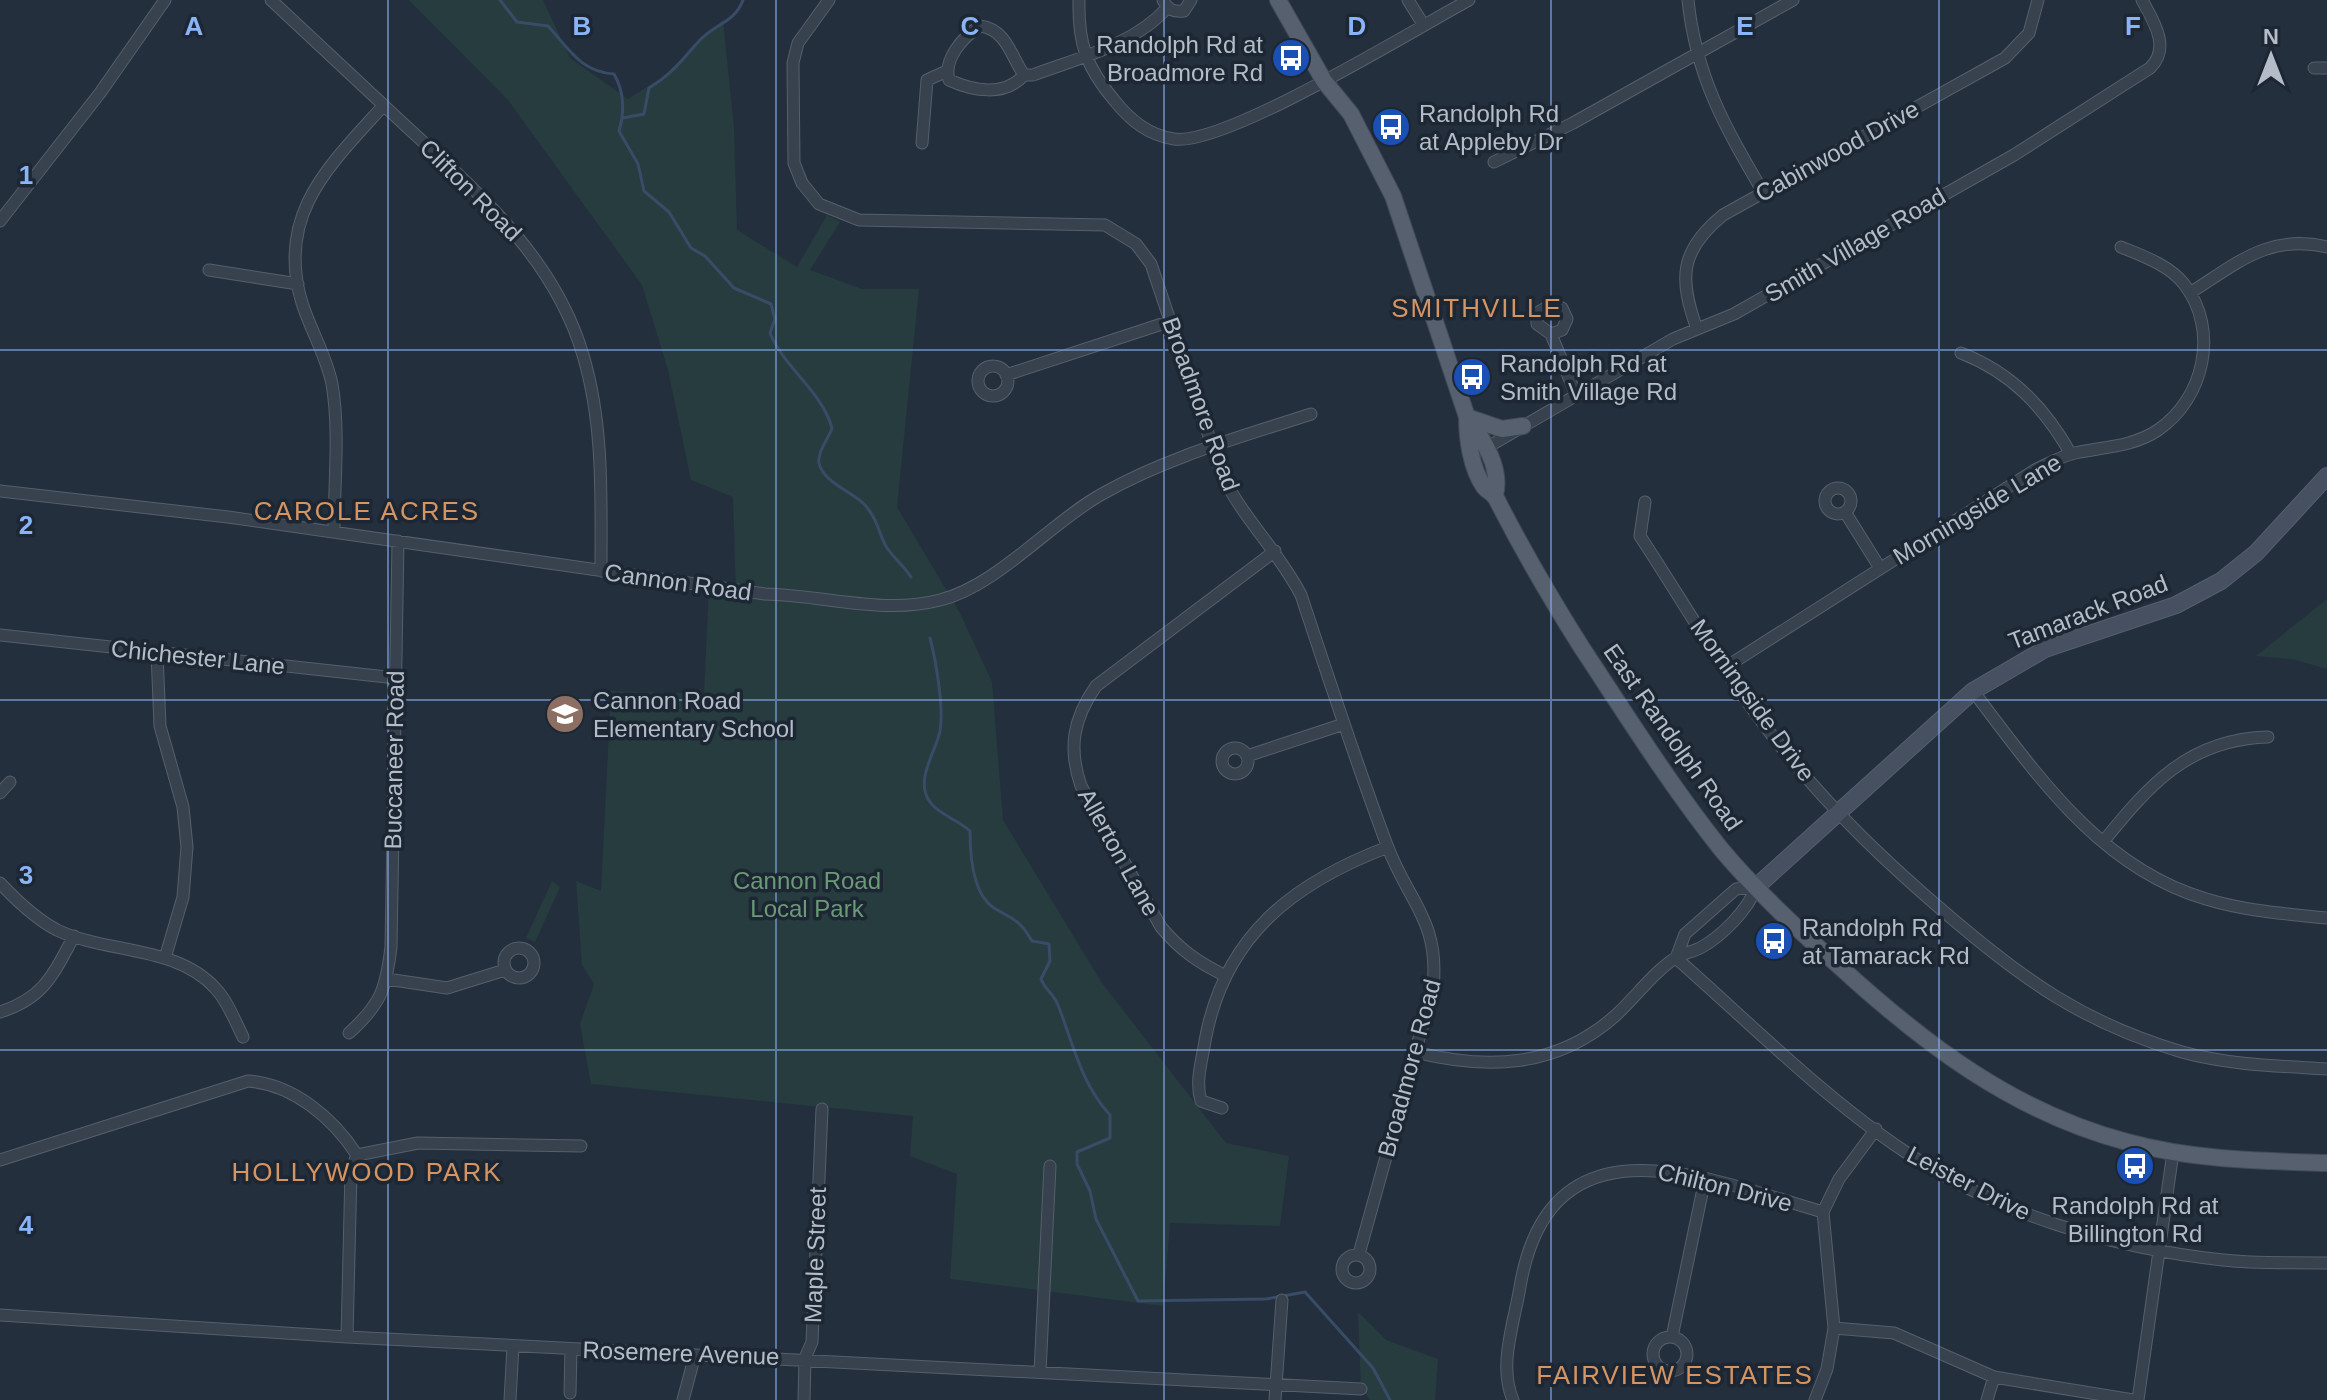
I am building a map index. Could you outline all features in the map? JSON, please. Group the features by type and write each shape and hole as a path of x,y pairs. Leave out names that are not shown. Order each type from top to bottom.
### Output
{"main road":[{"name":"East Randolph Road","path":"1278,0 1324,81 1351,114 1393,196 1467,417 1486,448 1498,482 1495,495"},
{"name":"East Randolph Road","path":"1467,417 1467,442 1484,487 1495,495 1528,563 1673,786 1756,887 1874,998 1964,1069 2065,1121 2125,1142 2173,1152 2235,1161 2327,1163"},
{"path":"1467,417 1502,429 1523,426"}],"street":[{"path":"0,221 100,93 165,0"},
{"name":"Clifton Road","path":"271,0 508,224 532,254 567,314 583,354 596,414 601,455 601,571"},
{"name":"Broadmore Road","path":"829,0 798,43 793,63 794,163 802,183 819,204 859,220 1105,225 1136,244 1151,264 1232,495 1275,551 1301,595 1388,847 1426,917 1434,947 1433,988 1359,1254"},
{"path":"1079,0 1078,23 1092,73 1124,113 1146,130 1175,139 1207,137 1324,81 1469,0"},
{"path":"1024,75 999,32 980,26 957,47 947,71 949,80 979,89 1005,88 1017,83 1024,75 1138,33 1155,23 1165,4 1184,11 1191,0"},
{"path":"1408,0 1423,24"},
{"path":"1688,0 1697,54 1717,114 1763,192"},
{"path":"1494,162 1793,0"},
{"name":"Cabinwood Drive","path":"1697,329 1685,294 1689,255 1703,231 1723,215 1763,192 2005,58 2029,33 2038,0"},
{"name":"Smith Village Road","path":"1486,448 1673,339 1734,314 2014,155 2150,68 2160,59 2162,47 2142,0"},
{"path":"2314,68 2327,68"},
{"path":"922,143 927,80 947,71"},
{"path":"334,532 332,384 298,284 296,254 310,194 322,174 384,105"},
{"path":"2190,293 2272,244 2307,242 2327,247"},
{"name":"Morningside Lane","path":"1726,667 2035,470 2071,454 2125,444 2155,433 2176,417 2192,395 2203,365 2204,335 2197,304 2182,282 2155,261 2121,247"},
{"path":"209,270 233,277 298,284"},
{"path":"1006,375 1171,321"},
{"path":"1551,334 1576,395"},
{"path":"1961,353 1984,362 2030,395 2071,454"},
{"name":"Cannon Road","path":"0,491 334,532 765,594 806,594 880,606 922,604 945,599 989,576 1100,495 1146,471 1311,414"},
{"name":"Tamarack Road","path":"1415,1052 1483,1064 1542,1057 1582,1040 1613,1018 1676,958 1702,947 1751,903 1756,887 1973,691 2045,649 2176,605 2221,581 2256,553 2327,476"},
{"name":"Morningside Drive","path":"1645,502 1640,536 1780,747 1869,847 2014,972 2065,1005 2125,1033 2185,1053 2245,1063 2327,1069"},
{"path":"1845,512 1880,568"},
{"name":"Buccaneer Road","path":"387,979 398,541"},
{"name":"Allerton Lane","path":"1226,976 1178,947 1161,927 1081,786 1074,766 1072,736 1082,706 1096,686 1275,551"},
{"name":"Chichester Lane","path":"0,635 396,678"},
{"path":"157,653 160,726 183,807 187,847 183,897 165,958"},
{"path":"1973,691 2055,798 2103,842 2145,872 2205,899 2327,918"},
{"path":"1247,756 1344,724"},
{"path":"2103,842 2145,790 2176,766 2226,743 2268,737"},
{"path":"0,793 10,782"},
{"path":"1222,1108 1201,1101 1197,1088 1208,1027 1231,964 1258,928 1289,897 1339,865 1388,847"},
{"path":"0,883 15,900 55,929 165,958 196,971 217,989 243,1037"},
{"name":"Tamarack Road","path":"1676,958 1685,934 1715,907 1736,889 1756,887"},
{"path":"0,1012 36,996 49,982 74,936"},
{"name":"Leister Drive","path":"1676,958 1813,1079 1876,1129 1934,1168 2014,1210 2085,1235 2159,1251 2226,1261 2327,1263"},
{"path":"349,1033 380,1001 387,979 447,988 505,970"},
{"path":"0,1160 237,1083 262,1082 306,1101 357,1155"},
{"name":"Maple Street","path":"804,1400 805,1358 812,1342 822,1109"},
{"path":"1815,1400 1827,1369 1834,1328 1823,1212 1839,1179 1876,1129"},
{"path":"357,1155 418,1143 581,1146"},
{"path":"1834,1328 1894,1333 1994,1377 2135,1400 2173,1152"},
{"path":"347,1337 351,1171 357,1155"},
{"path":"1040,1372 1050,1166"},
{"name":"Chilton Drive","path":"1513,1400 1504,1380 1525,1259 1542,1222 1562,1199 1582,1184 1613,1172 1642,1168 1705,1179 1823,1212"},
{"path":"1672,1337 1705,1179"},
{"path":"1275,1400 1282,1300"},
{"name":"Rosemere Avenue","path":"0,1315 347,1337 805,1358 1361,1389"},
{"path":"510,1400 513,1346"},
{"path":"570,1393 571,1349"},
{"path":"683,1400 695,1355"},
{"path":"1987,1400 1994,1377"}],"green space":[{"name":"Cannon Road Local Park","path":"409,0 543,0 570,58 628,99 661,78 723,20 734,128 737,230 797,267 827,215 840,222 810,270 862,289 919,289 897,507 960,613 992,682 1003,820 1102,983 1226,1143 1289,1156 1280,1226 1170,1223 1163,1306 950,1279 957,1174 910,1156 913,1116 591,1084 580,1024 594,984 582,965 576,881 601,891 611,691 704,694 709,588 736,590 733,497 691,480 668,370 642,285 508,100"},
{"path":"2327,599 2327,669 2292,659 2256,656"},
{"path":"552,881 560,887 535,942 526,938"},
{"path":"1358,1312 1386,1340 1438,1359 1435,1400 1370,1400 1361,1389"}],"waterway":[{"path":"500,0 517,22 548,26 584,64 614,74 622,102 619,131 638,164 644,191 669,212 691,248 705,256 734,288 771,304 775,319 770,333 784,358 820,402 832,428 820,454 822,470 864,504 887,548 911,577"},
{"path":"623,118 644,114 649,88 671,71 701,39 730,18 743,0"},
{"path":"930,638 939,684 941,721 925,775 926,793 938,810 970,831 974,873 987,902 1020,924 1032,941 1049,944 1050,961 1041,979 1058,1005 1085,1077 1110,1115 1110,1138 1077,1152 1077,1164 1090,1191 1096,1219 1138,1301 1266,1299 1305,1292 1373,1368 1390,1400"}],"place":[{"name":"Randolph Rd at Broadmore Rd","path":"1291,58"},
{"name":"Randolph Rd at Appleby Dr","path":"1391,127"},
{"name":"Randolph Rd at Smith Village Rd","path":"1472,377"},
{"name":"Cannon Road Elementary School","path":"565,714"},
{"name":"Randolph Rd at Tamarack Rd","path":"1774,941"},
{"name":"Randolph Rd at Billington Rd","path":"2135,1166"}],"district":[{"name":"SMITHVILLE","path":"1477,308"},
{"name":"CAROLE ACRES","path":"367,511"},
{"name":"HOLLYWOOD PARK","path":"367,1172"},
{"name":"FAIRVIEW ESTATES","path":"1675,1375"}]}
